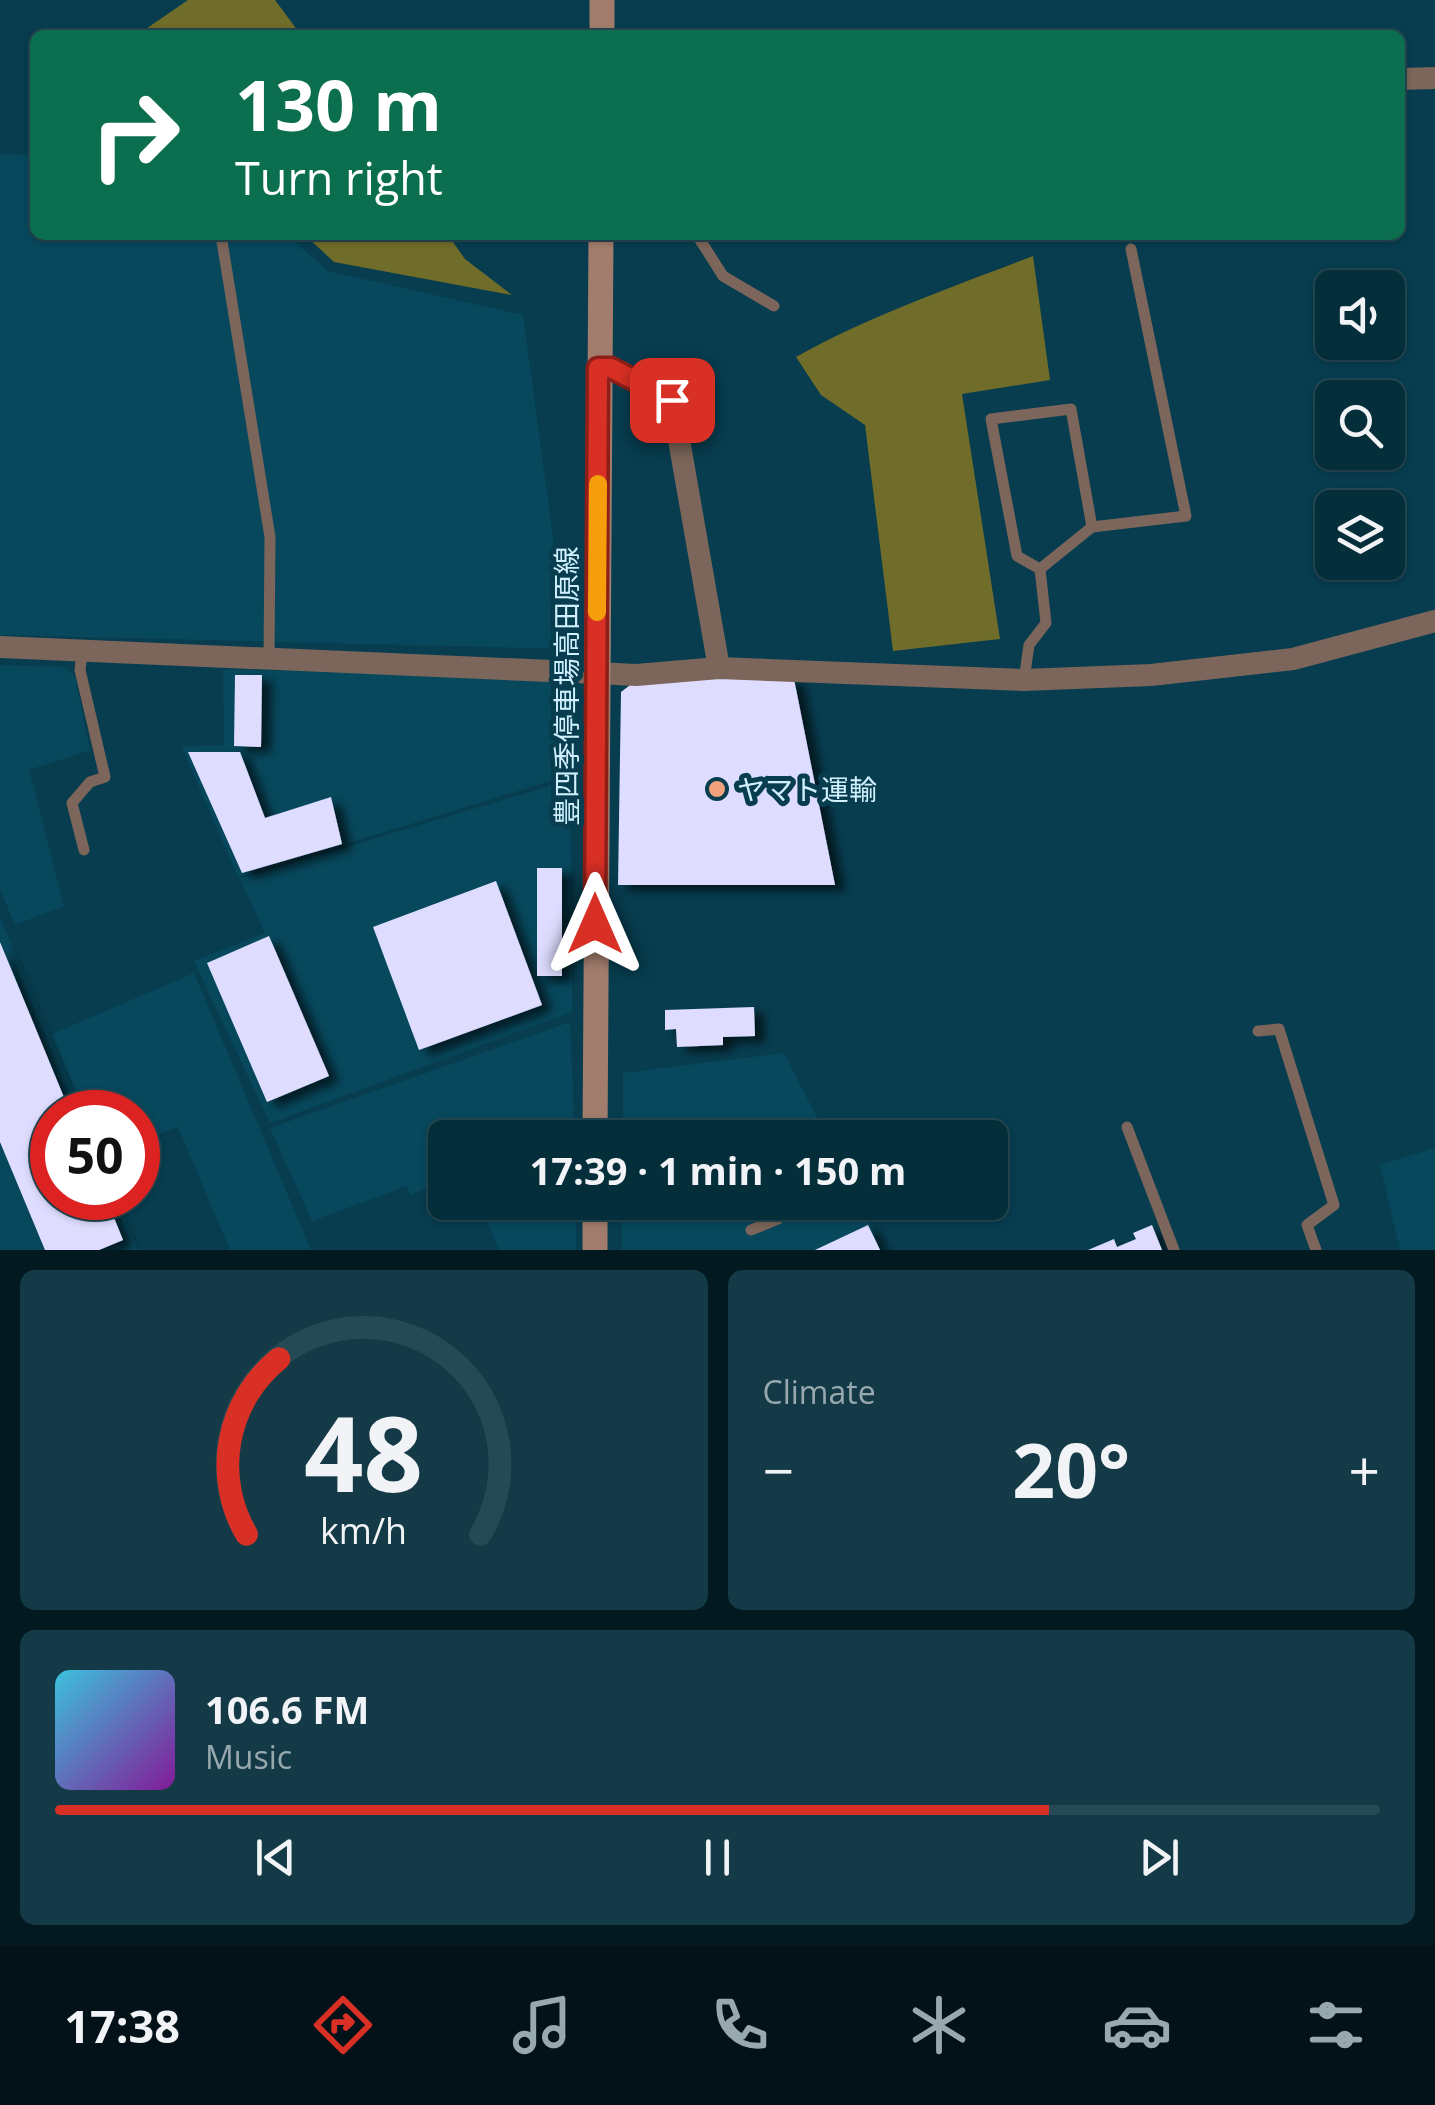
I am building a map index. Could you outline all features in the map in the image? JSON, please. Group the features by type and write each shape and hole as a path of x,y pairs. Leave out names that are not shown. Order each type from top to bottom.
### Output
{"main road":[{"path":"602,0 602,30"},
{"name":"豊四季停車場高田原線","path":"595,1120 600,240"},
{"path":"595,1220 595,1250"}],"street":[{"path":"1405,80 1435,78"},
{"path":"598,368 611,368 672,400 720,668"},
{"path":"0,647 597,674 720,668 1024,680 1151,675 1293,658 1435,621"}],"lane":[{"path":"223,240 270,537 269,660"},
{"path":"700,240 723,276 774,306"},
{"path":"1040,568 1092,527 1186,516 1130,249"},
{"path":"1040,568 1017,556 991,419 1071,410 1092,527"},
{"path":"1024,680 1029,645 1046,622 1040,568"},
{"path":"82,653 80,670 105,777 90,782 72,803 84,850"},
{"path":"1258,1031 1279,1028 1334,1205 1307,1225 1316,1250"},
{"path":"1126,1127 1155,1211 1174,1250"},
{"path":"751,1230 776,1220"}],"shaded area":[{"path":"188,0 275,0 297,30 144,30"},
{"path":"0,154 30,155 30,240 293,240 328,271 523,315 568,649 0,635"},
{"path":"310,240 452,240 465,259 512,295 334,262"},
{"path":"1033,256 1050,380 962,394 1000,639 893,651 865,425 821,395 796,357 883,315"},
{"path":"0,665 64,667 75,677 90,750 29,770 64,906 15,925 0,889"},
{"path":"223,669 561,679 572,701 570,775 238,877 182,747 224,745"},
{"path":"570,780 572,1012 270,1123 194,961 265,933 240,879"},
{"path":"0,917 72,1090 30,1090 30,1220 125,1220 138,1250 0,1250"},
{"path":"194,973 311,1250 230,1250 178,1127 160,1133 160,1090 76,1090 52,1034"},
{"path":"570,1022 574,1120 428,1120 428,1187 410,1195 407,1186 312,1221 270,1128"},
{"path":"784,1053 818,1120 623,1120 623,1073"},
{"path":"1435,1148 1435,1250 1400,1250 1380,1165"},
{"path":"486,1220 576,1220 576,1250 499,1250"},
{"path":"622,1220 868,1220 883,1250 622,1250"}],"building":[{"path":"235,675 262,675 261,747 234,746"},
{"name":"ヤマト運輸","path":"700,676 794,679 835,885 618,885 621,692 634,682"},
{"path":"188,752 240,752 265,818 331,797 342,844 242,873"},
{"path":"537,868 562,868 562,976 537,976"},
{"path":"496,881 542,1005 419,1050 373,927"},
{"path":"269,936 329,1076 267,1102 207,963"},
{"path":"0,942 61,1090 30,1090 30,1214 0,1142"},
{"path":"754,1007 755,1036 723,1037 723,1045 677,1047 676,1029 665,1030 665,1010"},
{"path":"32,1220 115,1220 123,1240 99,1250 45,1250"},
{"path":"868,1225 880,1250 815,1250"},
{"path":"1152,1225 1162,1250 1088,1250 1114,1239 1117,1247 1136,1239 1133,1233"}],"slow traffic":[{"path":"597,612 598,484"}],"place":[{"name":"ヤマト運輸","path":"717,789"}],"route":[{"path":"595,924 598,368 611,368 672,400"}]}
